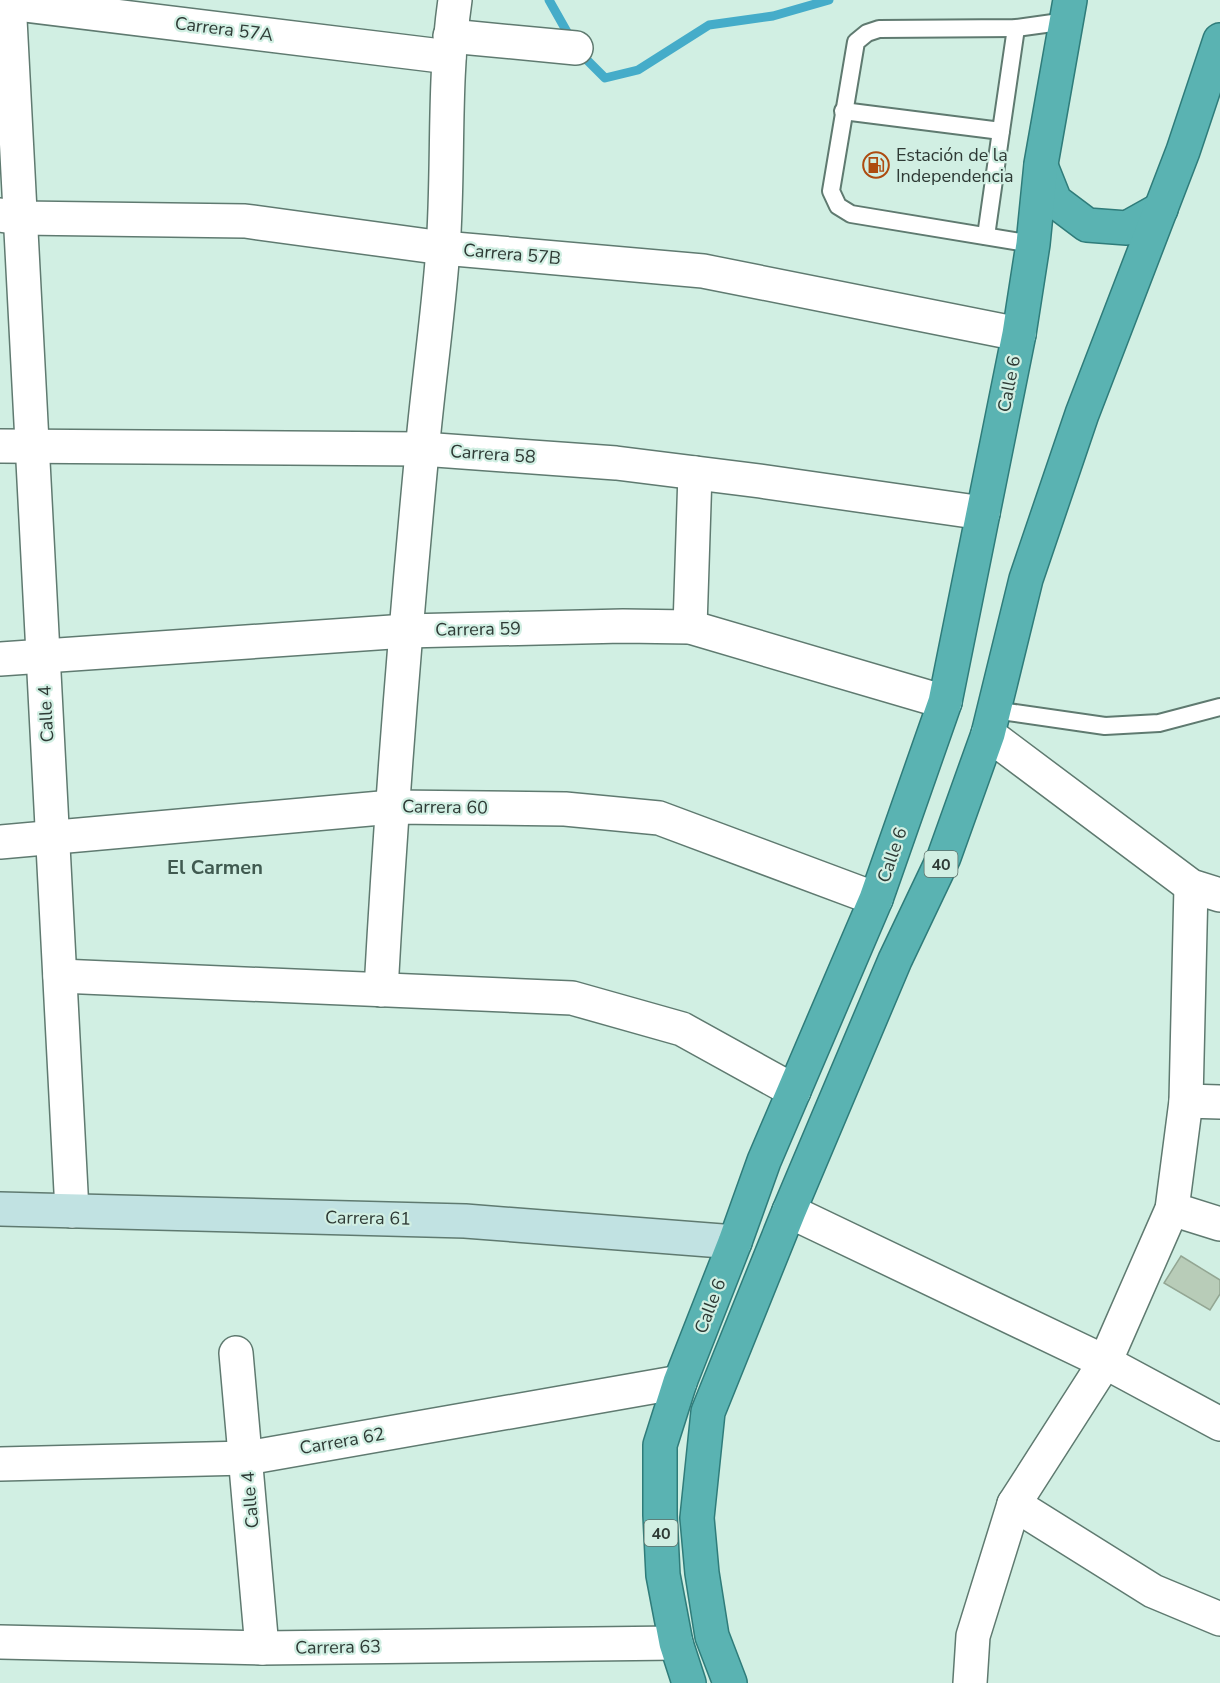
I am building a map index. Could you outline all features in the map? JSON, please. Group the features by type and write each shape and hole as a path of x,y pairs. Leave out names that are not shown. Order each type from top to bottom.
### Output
{"highway":[{"name":"Calle 6","path":"689,1683 676,1643 663,1575 660,1445 680,1382 764,1161 876,900 945,702 1019,334 1033,244 1041,164 1068,11"},
{"name":"40","path":"730,1683 712,1636 702,1573 697,1518 708,1412 789,1211 895,960 944,857 991,722 1030,568 1082,414 1183,151 1220,40"},
{"path":"1041,164 1055,201 1087,225 1126,228 1161,209"}],"main road":[{"name":"Carrera 61","path":"0,1209 465,1221 735,1242"}],"street":[{"path":"381,990 406,631 443,249 449,46 455,0"},
{"name":"Carrera 57A","path":"6,2 449,46 576,48"},
{"name":"Calle 4","path":"6,2 10,217 32,446 72,1211"},
{"name":"Carrera 57B","path":"10,217 245,221 443,249 703,271 1019,334"},
{"name":"Carrera 58","path":"0,446 422,449 616,463 983,513"},
{"path":"690,627 695,473"},
{"name":"Carrera 59","path":"0,659 406,631 623,626 690,627 945,702"},
{"path":"969,1683 973,1636 1014,1504 1105,1362 1172,1209 1186,1101 1205,890 991,722"},
{"name":"Carrera 60","path":"0,842 392,807 565,809 659,818 876,900"},
{"path":"60,976 572,998 682,1029 794,1091"},
{"path":"1186,1101 1220,1102"},
{"path":"1172,1209 1220,1224"},
{"path":"789,1211 1105,1362 1220,1424"},
{"name":"Calle 4","path":"236,1353 262,1648"},
{"name":"Carrera 62","path":"0,1464 247,1458 680,1382"},
{"path":"1014,1504 1153,1591 1220,1619"},
{"name":"Carrera 63","path":"0,1642 262,1648 676,1643"}],"lane":[{"path":"1033,244 851,214 838,206 831,191 843,111 856,42 867,33 879,29 1016,28 1068,11"},
{"path":"986,236 1016,28"},
{"path":"843,111 1001,131"},
{"path":"991,722 1105,726 1159,723 1220,707"}],"building":[{"path":"1181,1256 1220,1280 1220,1294 1210,1310 1164,1283"}],"waterway":[{"path":"549,0 571,39"},
{"path":"578,51 605,78 638,70 709,25 773,16 829,0"}],"place":[{"name":"Estación de la Independencia","path":"876,165"}],"district":[{"name":"El Carmen","path":"215,867"}]}
